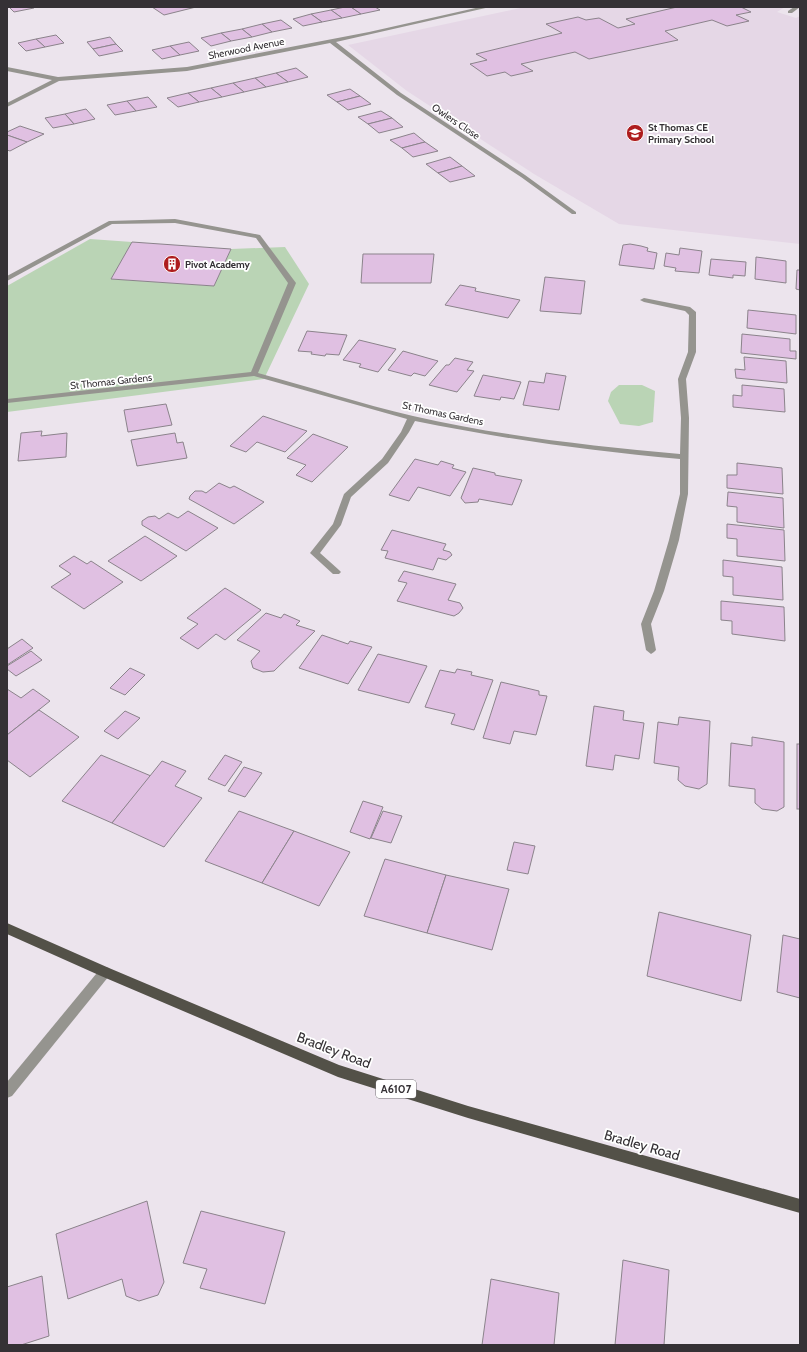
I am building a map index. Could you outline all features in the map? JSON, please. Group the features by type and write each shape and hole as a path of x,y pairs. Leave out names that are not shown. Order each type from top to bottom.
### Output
{"main road":[{"name":"Bradley Road","path":"7,928 105,972 338,1071 476,1114 800,1206"}],"street":[{"name":"Sherwood Avenue","path":"7,69 58,79 187,69 331,41 487,7"},
{"path":"790,12 797,7"},
{"name":"Owlers Close","path":"331,41 399,94 523,176 574,213"},
{"path":"7,105 58,79"},
{"path":"7,279 111,222 175,221 258,236 292,283 254,374"},
{"path":"644,300 687,309 693,314 692,352 682,379 685,418 684,494 674,540 659,592 646,624 651,650"},
{"name":"St Thomas Gardens","path":"7,401 148,387 254,374 412,418 493,434 607,450 684,457"},
{"path":"336,572 315,553 337,525 347,496 385,460 405,432 412,418"},
{"path":"7,1092 105,972"}],"shaded area":[{"name":"St Thomas CE Primary School","path":"525,7 785,7 777,12 796,18 800,16 800,244 619,224 534,174 407,91 348,45"}],"green space":[{"path":"90,239 132,242 112,279 214,286 231,249 285,247 309,284 264,379 7,412 7,286"},
{"path":"619,385 642,385 655,391 653,422 639,426 620,424 608,401 611,392"}],"building":[{"path":"9,7 33,7 34,8 14,12"},
{"path":"152,7 196,7 164,15"},
{"path":"351,7 361,14 342,18 331,10"},
{"path":"351,7 375,7 380,10 361,14"},
{"path":"677,7 741,7 751,12 736,15 749,21 727,26 712,20 665,31 678,40 589,59 575,52 521,64 533,71 511,76 505,72 487,76 470,64 487,60 476,54 562,33 546,24 578,17 586,20 599,18 618,28 635,24 626,19"},
{"path":"331,10 342,18 322,22 311,14"},
{"path":"311,14 322,22 303,26 293,19"},
{"path":"281,20 292,28 272,32 262,24"},
{"path":"262,24 272,32 252,37 242,29"},
{"path":"242,29 252,37 231,41 221,33"},
{"path":"221,33 231,41 211,46 201,38"},
{"path":"56,35 64,43 45,47 36,39"},
{"path":"110,37 116,44 93,49 87,42"},
{"path":"36,39 45,47 26,51 18,43"},
{"path":"189,42 199,51 180,55 170,46"},
{"path":"116,44 123,51 99,56 93,49"},
{"path":"170,46 180,55 162,59 152,50"},
{"path":"296,68 308,77 288,82 276,73"},
{"path":"276,73 288,82 266,87 255,78"},
{"path":"255,78 266,87 244,92 233,83"},
{"path":"233,83 244,92 222,97 211,88"},
{"path":"211,88 222,97 199,102 188,93"},
{"path":"350,89 360,96 337,102 327,95"},
{"path":"188,93 199,102 178,107 167,98"},
{"path":"360,96 371,104 348,110 337,102"},
{"path":"148,97 157,107 136,111 127,101"},
{"path":"127,101 136,111 115,115 107,105"},
{"path":"86,109 95,119 74,124 65,114"},
{"path":"381,111 392,118 368,124 358,117"},
{"path":"65,114 74,124 53,128 45,118"},
{"path":"392,118 403,127 379,133 368,124"},
{"path":"20,126 44,134 27,142 7,135 7,132"},
{"path":"414,133 425,142 402,148 390,140"},
{"path":"7,135 27,142 10,151 7,150"},
{"path":"425,142 438,151 413,157 402,148"},
{"path":"450,157 462,166 438,173 426,164"},
{"path":"462,166 475,176 450,182 438,173"},
{"name":"Pivot Academy","path":"132,242 231,249 214,286 111,279"},
{"path":"630,244 648,248 647,251 657,253 654,269 619,265 623,245"},
{"path":"680,248 702,251 699,273 675,271 676,268 664,266 666,253 679,255"},
{"path":"363,254 434,254 431,283 361,283"},
{"path":"756,257 786,261 786,283 755,279"},
{"path":"711,259 746,262 745,276 733,275 733,278 709,275"},
{"path":"797,270 800,270 800,290 796,289"},
{"path":"545,277 585,281 581,314 540,311"},
{"path":"460,285 476,288 475,291 520,300 508,318 445,305"},
{"path":"748,310 796,315 796,334 747,328"},
{"path":"307,331 347,335 339,355 326,354 325,356 311,354 312,352 298,351"},
{"path":"742,334 790,339 790,351 796,351 796,359 741,353"},
{"path":"359,340 396,349 378,372 359,367 361,364 343,360"},
{"path":"403,351 438,361 425,376 414,373 411,376 388,370"},
{"path":"744,357 786,361 787,383 736,378 735,369 745,370"},
{"path":"455,358 473,362 467,370 474,371 457,392 429,385 446,365 449,365"},
{"path":"546,373 566,376 559,410 523,405 529,381 544,383"},
{"path":"483,375 521,382 514,399 501,397 500,400 474,396"},
{"path":"742,385 784,389 785,412 733,407 733,395 742,396"},
{"path":"166,404 172,425 128,432 124,410"},
{"path":"263,416 307,431 285,452 257,442 246,452 230,446"},
{"path":"42,431 41,436 67,433 66,457 18,461 21,433"},
{"path":"175,433 177,443 183,442 187,458 137,466 131,440"},
{"path":"313,434 348,447 312,482 296,475 306,465 287,458"},
{"path":"415,459 438,465 441,461 454,465 452,468 466,472 450,496 418,487 409,501 389,495"},
{"path":"737,463 782,468 783,494 727,488 727,475 737,475"},
{"path":"473,468 495,473 495,475 522,480 512,505 479,499 478,502 465,503 461,498"},
{"path":"219,483 230,488 234,486 264,502 234,524 189,499 195,491 202,491 206,493"},
{"path":"728,492 783,498 784,528 737,522 737,507 727,506"},
{"path":"188,511 218,528 186,551 142,525 142,521 148,517 155,516 159,519 168,513 178,518"},
{"path":"727,524 784,530 785,561 737,556 737,539 727,538"},
{"path":"392,530 446,544 443,550 450,552 452,555 446,560 438,558 433,570 385,558 388,551 381,550"},
{"path":"145,536 177,556 141,581 108,561"},
{"path":"74,556 87,564 91,561 123,582 84,609 51,587 71,574 59,566"},
{"path":"723,560 782,567 783,600 733,595 733,577 723,576"},
{"path":"404,571 456,584 448,600 460,603 463,608 454,616 397,601 407,583 398,581"},
{"path":"225,588 261,610 225,640 216,634 198,649 180,638 198,624 187,618"},
{"path":"721,601 784,607 785,641 732,634 732,621 721,620"},
{"path":"266,613 281,618 284,614 300,621 296,625 315,631 274,671 263,672 253,668 251,661 260,651 237,640"},
{"path":"322,635 348,644 350,641 372,647 348,684 299,668"},
{"path":"22,639 33,648 7,665 7,649"},
{"path":"31,651 42,660 16,676 7,669 7,666"},
{"path":"378,654 427,666 409,703 358,690"},
{"path":"130,668 145,675 125,695 110,688"},
{"path":"457,669 472,672 471,675 493,680 474,730 451,724 455,714 425,707 440,670 455,673"},
{"path":"501,682 539,691 539,695 547,696 536,735 514,731 510,744 483,738"},
{"path":"7,689 21,698 33,689 50,701 7,735"},
{"path":"594,706 624,711 623,720 644,723 639,759 615,755 613,770 586,766"},
{"path":"39,710 79,737 30,777 7,760 7,735"},
{"path":"125,711 140,718 118,739 104,731"},
{"path":"679,717 710,721 707,784 699,789 685,786 678,780 679,767 654,763 658,722 678,725"},
{"path":"752,737 784,742 784,807 777,811 762,809 755,803 755,789 729,786 731,743 752,746"},
{"path":"797,744 800,744 800,809 797,809"},
{"path":"101,755 151,776 112,823 62,801"},
{"path":"225,755 242,762 225,786 208,779"},
{"path":"162,761 186,771 175,786 202,798 164,847 112,823"},
{"path":"244,767 262,773 245,797 228,791"},
{"path":"363,801 383,807 370,839 350,832"},
{"path":"239,811 294,831 262,883 205,861"},
{"path":"383,811 402,816 391,843 371,838"},
{"path":"294,831 350,852 319,906 262,883"},
{"path":"514,842 535,846 528,874 507,870"},
{"path":"385,859 446,875 427,933 364,916"},
{"path":"446,875 509,889 492,950 427,933"},
{"path":"659,912 751,935 741,1001 647,976"},
{"path":"783,935 800,939 800,998 777,992"},
{"path":"147,1201 164,1282 158,1295 139,1301 126,1296 122,1279 68,1299 56,1234"},
{"path":"201,1211 285,1232 265,1304 200,1288 207,1269 183,1263"},
{"path":"623,1260 669,1270 664,1345 615,1345"},
{"path":"42,1276 49,1336 21,1345 7,1345 7,1287"},
{"path":"491,1279 559,1293 554,1345 482,1345"}],"place":[{"name":"St Thomas CE Primary School","path":"635,133"},
{"name":"Pivot Academy","path":"172,264"}]}
